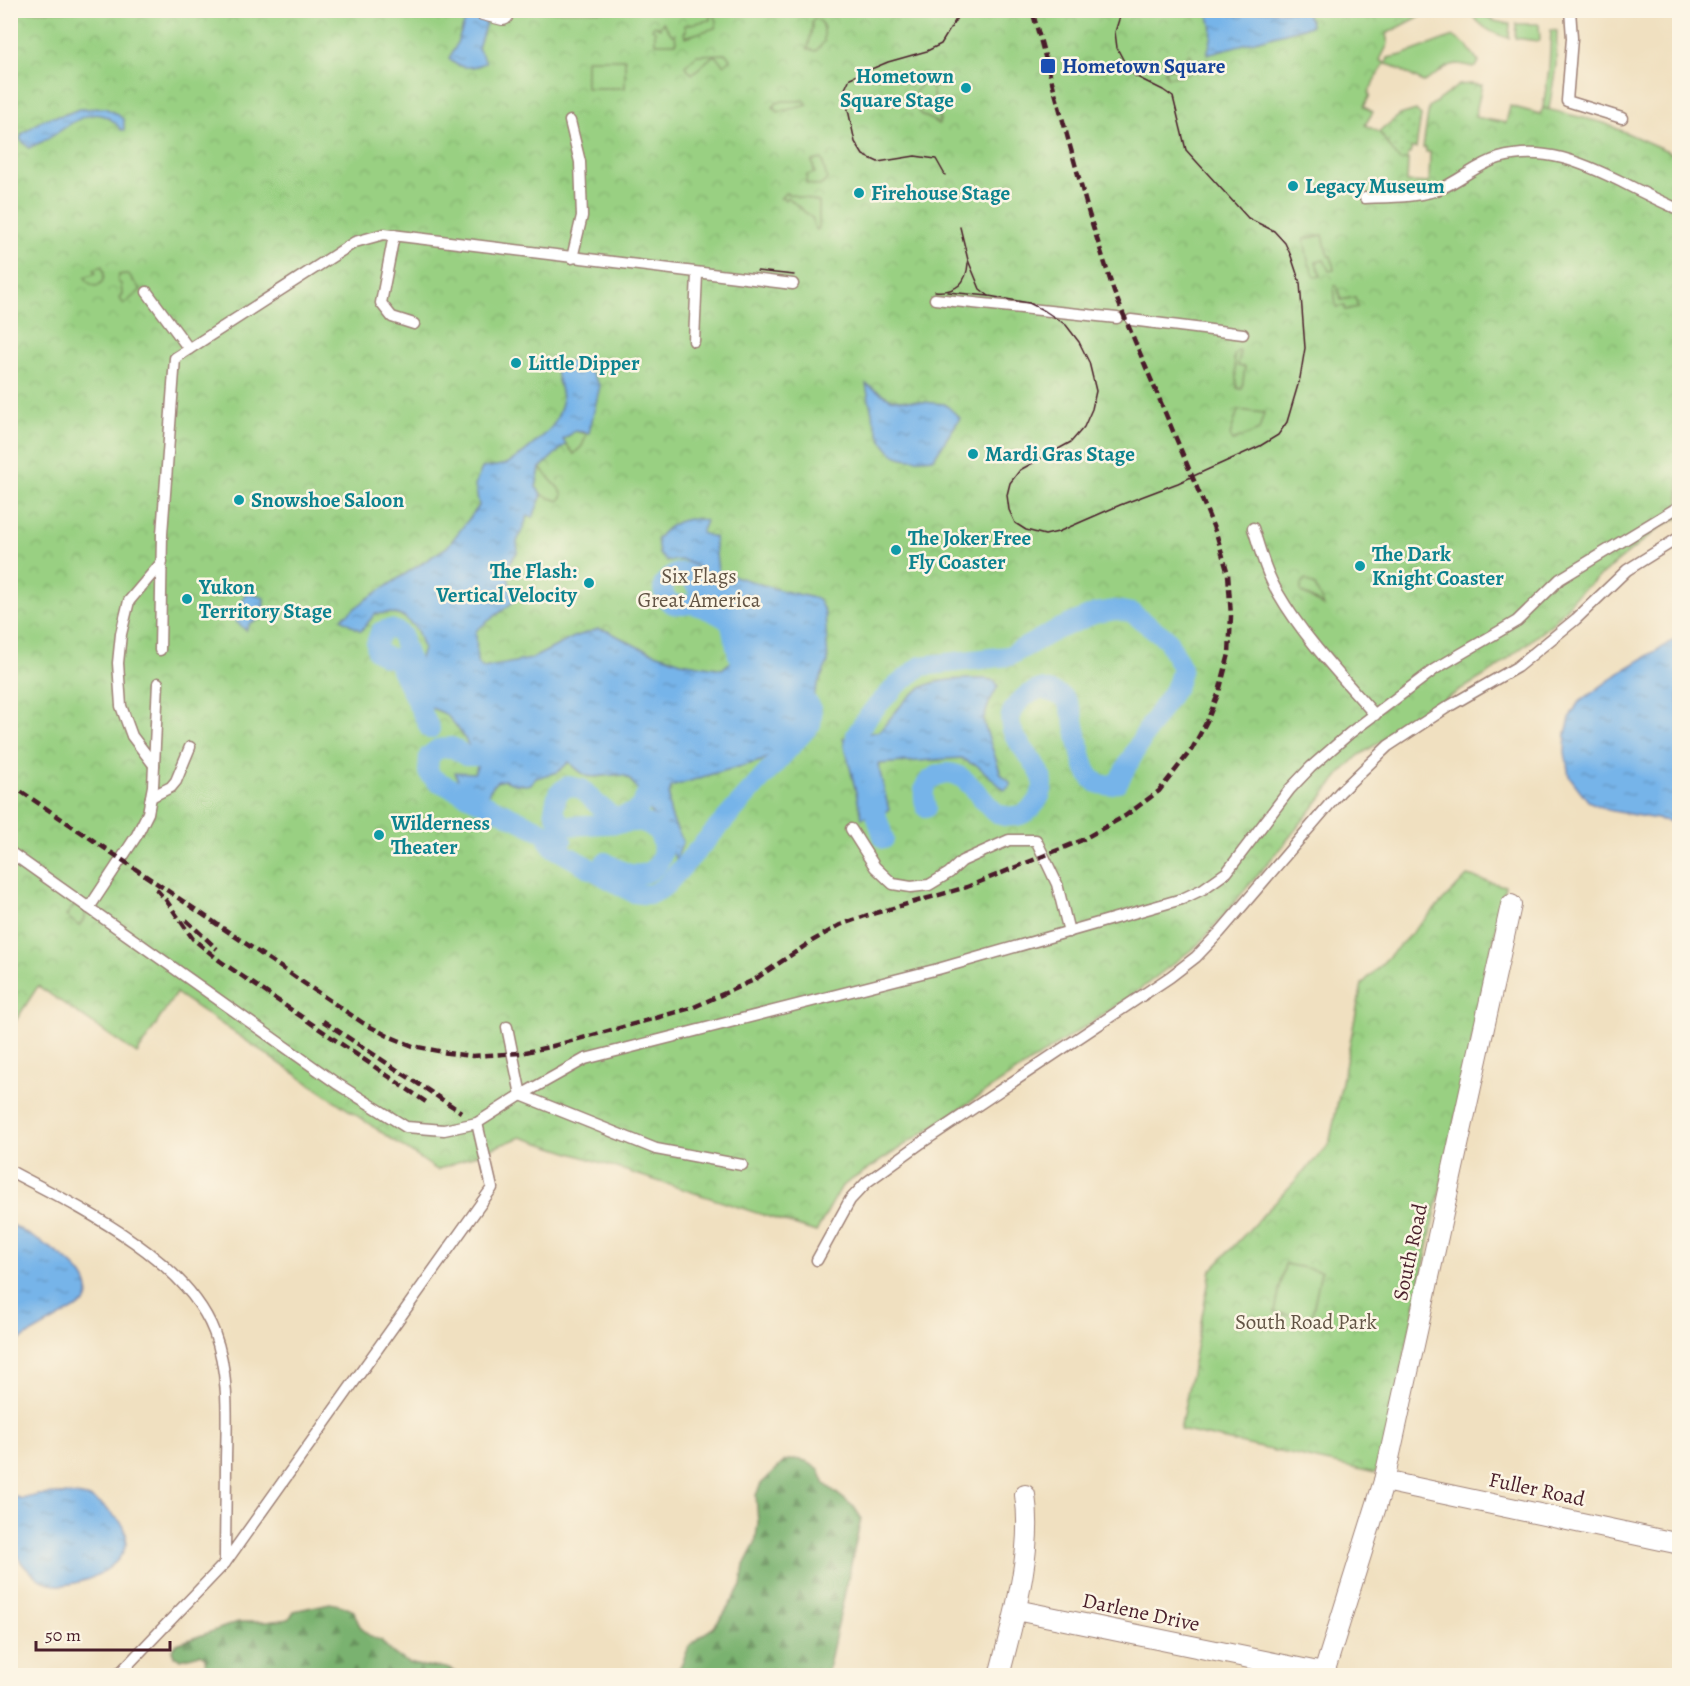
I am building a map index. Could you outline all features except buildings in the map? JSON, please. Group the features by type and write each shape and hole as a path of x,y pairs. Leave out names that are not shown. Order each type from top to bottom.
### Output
{"street":[{"path":"483,10 503,15 504,10"},
{"name":"South Road","path":"1323,1674 1384,1481 1511,905"},
{"name":"Fuller Road","path":"1384,1481 1680,1544"},
{"path":"999,1676 1016,1610 1027,1545 1028,1524 1025,1495"},
{"name":"Darlene Drive","path":"1016,1610 1323,1674"}],"lane":[{"path":"1570,10 1572,38 1567,101 1622,118"},
{"path":"570,121 580,162 582,216 572,258"},
{"path":"1365,198 1425,194 1441,189 1498,158 1539,153 1587,165 1680,210"},
{"path":"160,650 162,534 175,358 355,242 384,234 793,284"},
{"path":"394,235 381,303 392,317 414,324"},
{"path":"694,341 697,274"},
{"path":"147,292 189,349"},
{"path":"935,299 1117,318"},
{"path":"1131,320 1244,334"},
{"path":"10,852 336,1083 406,1127 444,1130 477,1123 520,1095 585,1059 938,969 1182,899 1203,889 1227,872 1290,789 1350,733 1435,669 1517,621 1560,579 1680,506"},
{"path":"1253,528 1277,592 1319,651 1375,715"},
{"path":"817,1260 850,1200 867,1182 931,1136 1170,977 1196,957 1340,792 1388,746 1446,708 1517,667 1575,619 1626,570 1680,537"},
{"path":"154,765 132,736 121,706 118,663 121,634 129,601 162,562"},
{"path":"89,908 137,836 148,813 154,765 158,683"},
{"path":"151,797 171,787 176,781 190,747"},
{"path":"851,829 875,867 893,884 910,887 929,885 949,873 962,861 1009,840 1036,840 1057,884 1069,932"},
{"path":"507,1027 520,1095"},
{"path":"520,1095 656,1149 742,1166"},
{"path":"117,1676 225,1563 492,1188 477,1123"},
{"path":"10,1171 81,1208 159,1261 197,1300 213,1330 220,1352 227,1425 225,1563"}],"green space":[{"name":"Six Flags Great America","path":"11,11 1430,11 1386,34 1388,44 1380,60 1385,63 1368,93 1370,95 1364,107 1373,112 1365,125 1379,132 1400,161 1408,159 1407,182 1429,183 1430,152 1426,152 1426,148 1423,148 1429,107 1459,85 1482,85 1475,117 1506,123 1510,106 1540,114 1543,108 1604,123 1679,156 1679,518 1663,525 1573,598 1555,621 1494,670 1358,756 1341,773 1200,943 1130,997 842,1186 816,1232 521,1137 437,1170 176,993 137,1054 38,986 11,1028"},
{"path":"712,11 717,21 715,28 685,37 685,25 710,20"},
{"path":"1468,11 1477,11 1494,21 1510,24 1509,38 1486,28"},
{"path":"815,18 822,23 824,29 824,42 816,51 808,49 812,21"},
{"path":"663,22 672,35 675,34 676,43 655,43 655,31 652,29 654,25 660,28"},
{"path":"1516,24 1538,24 1540,40 1515,38"},
{"path":"1551,30 1557,31 1556,66 1549,109 1543,108 1549,69"},
{"path":"1453,36 1467,46 1479,62 1476,67 1452,65 1423,82 1386,64 1388,58"},
{"path":"726,54 730,59 724,65 714,55 692,74 685,66 697,55"},
{"path":"1189,54 1197,63 1194,67 1184,74 1167,77 1165,70 1167,69 1181,69 1189,66 1186,56"},
{"path":"586,59 625,59 625,88 586,88"},
{"path":"926,75 940,119 939,124 919,113 918,110 921,101 915,93"},
{"path":"783,101 804,101 808,105 778,112 773,107"},
{"path":"1416,110 1421,116 1416,148 1411,148 1408,159 1400,162 1379,132 1400,115"},
{"path":"822,159 827,179 818,186 806,183 807,175 815,173 812,161"},
{"path":"785,193 819,202 819,228 817,230 813,219 787,197 785,200 782,197 780,199"},
{"path":"1323,235 1334,270 1329,271 1324,260 1316,262 1321,276 1315,277 1308,261 1304,239"},
{"path":"102,266 104,277 100,284 93,285 85,277 96,273 94,269"},
{"path":"119,275 129,276 141,290 124,304 119,298 122,294 121,284 118,282"},
{"path":"1334,286 1337,286 1341,300 1355,297 1358,307 1345,310 1345,306 1336,307"},
{"path":"1240,351 1238,366 1245,367 1242,389 1237,388 1234,356"},
{"path":"1238,410 1264,413 1259,430 1233,441 1230,435"},
{"path":"575,431 587,434 582,446 574,454 563,440"},
{"path":"540,468 561,491 563,495 559,501 542,495 536,487"},
{"path":"1305,579 1315,586 1324,606 1301,592"},
{"name":"South Road Park","path":"1467,876 1505,886 1383,1457 1375,1473 1180,1430 1211,1270 1329,1145 1362,984"},
{"path":"76,903 86,909 85,918 79,926 66,916"},
{"path":"1285,1264 1321,1271 1311,1320 1275,1312"},
{"path":"794,1459 806,1461 819,1470 825,1484 854,1507 861,1518 827,1675 670,1675 680,1667 689,1647 713,1628 741,1586 744,1565 755,1544 758,1523 756,1495 761,1484 785,1461"},
{"path":"330,1603 354,1611 360,1626 366,1633 381,1640 389,1650 404,1660 415,1665 445,1668 458,1675 200,1675 206,1665 205,1657 200,1654 181,1659 174,1657 172,1650 177,1644 238,1622 289,1619 294,1611"}],"water":[{"path":"469,11 490,11 478,48 486,62 466,67 457,65 449,58"},
{"path":"1206,11 1304,11 1310,19 1311,26 1207,54 1212,32"},
{"path":"105,108 124,120 124,130 121,130 113,121 96,114 78,120 29,148 20,139 22,134 41,121 79,109"},
{"path":"567,361 579,361 589,370 600,386 589,433 575,431 563,440 566,444 540,468 536,487 542,495 533,517 528,516 517,542 518,551 506,568 514,601 476,631 477,662 483,668 531,659 574,637 598,629 608,631 638,647 681,662 722,669 739,655 742,630 723,611 699,568 683,560 667,561 659,554 657,539 672,525 685,520 706,521 701,533 714,537 718,571 818,599 825,612 828,662 797,743 761,761 671,787 670,809 683,842 676,859 637,789 625,776 587,776 569,762 558,772 536,778 531,784 514,784 504,780 496,782 490,790 482,811 464,800 455,772 474,773 478,765 456,725 445,714 424,704 417,692 405,662 417,668 423,648 417,630 404,617 390,613 375,614 361,631 341,619 368,598 447,547 479,506 475,485 482,468 511,462 538,440 555,422 562,403 556,370 560,364"},
{"path":"866,384 891,399 945,404 960,418 934,458 906,459 890,451 875,424"},
{"path":"246,592 264,598 263,618 250,623 246,630 235,621"},
{"path":"1679,637 1679,823 1607,810 1588,801 1569,776 1565,752 1566,733 1571,715 1578,703 1622,671"},
{"path":"950,680 995,681 998,686 983,721 1001,774 1010,782 1010,786 1005,790 975,764 961,758 878,764 889,810 862,818 843,738 880,731 908,698 922,687"},
{"path":"11,1224 45,1244 70,1263 86,1283 88,1294 85,1303 11,1345"},
{"path":"11,1495 22,1499 38,1495 84,1496 102,1505 123,1526 126,1543 122,1554 102,1572 89,1579 62,1585 42,1581 21,1562 12,1538 10,1513"}],"waterway":[{"path":"739,607 701,591 689,575 682,572 674,574 664,583 666,599 672,604 692,604 714,612 730,622 740,663"},
{"path":"860,762 855,746 856,735 862,725 896,686 921,666 1009,656 1054,631 1096,613 1116,610 1132,613 1167,639 1182,668 1177,685 1146,732 1118,782 1107,785 1095,781 1088,773 1069,705 1063,697 1041,689 1023,698 1011,716 1013,733 1042,778 1042,792 1033,807 1019,815 999,814 967,782 951,773 941,774 928,782 924,792 926,808"},
{"path":"430,729 396,659 386,657 377,651 376,644 380,632 392,629 402,635 408,657 416,672 426,683 432,685"},
{"path":"548,840 554,848 634,893 648,894 659,890 667,884 811,724 812,712 809,704 790,697"},
{"path":"494,745 486,756 466,756 452,747 438,749 429,756 428,772 435,780 562,841"},
{"path":"605,862 630,874 643,874 652,870 659,862 662,853 659,834 642,822 566,826 554,812 558,793 568,786 582,789 614,817 624,816 641,806 652,777"},
{"path":"868,790 884,839"}],"tram line":[{"path":"945,175 936,159 915,156 878,162 863,155 855,142 844,91 850,78 941,44 958,16 965,10"},
{"path":"960,227 968,260 980,289 989,296 1029,303 1066,325 1079,342 1089,362 1096,391 1092,409 1084,427 1071,442 1020,470 1010,483 1007,495 1009,510 1015,523 1026,530 1045,535 1058,532 1178,483 1260,446 1278,435 1287,422 1300,378 1305,348 1300,283 1291,256 1285,243 1274,231 1248,218 1186,150 1173,97 1135,76 1127,67 1117,48 1115,32 1122,10"},
{"path":"935,291 949,290 959,285 963,281 968,263"},
{"path":"757,271 794,275"},
{"path":"948,292 989,296"}],"railway":[{"path":"10,784 363,1023 413,1046 472,1056 521,1053 549,1047 694,1007 754,980 840,925 967,887 1080,841 1125,816 1159,791 1192,749 1219,692 1229,654 1231,616 1228,574 1217,536 1114,292 1089,214 1032,10"},
{"path":"156,889 193,939 220,961 426,1102"},
{"path":"186,920 217,949"},
{"path":"323,1021 461,1112"}],"place":[{"name":"Hometown Square","path":"1048,66"},
{"name":"Hometown Square Stage","path":"966,88"},
{"name":"Legacy Museum","path":"1293,186"},
{"name":"Firehouse Stage","path":"859,193"},
{"name":"Little Dipper","path":"516,363"},
{"name":"Mardi Gras Stage","path":"973,454"},
{"name":"Snowshoe Saloon","path":"239,500"},
{"name":"The Joker Free Fly Coaster","path":"896,550"},
{"name":"The Dark Knight Coaster","path":"1360,566"},
{"name":"The Flash: Vertical Velocity","path":"589,583"},
{"name":"Yukon Territory Stage","path":"187,599"},
{"name":"Wilderness Theater","path":"379,835"}]}
